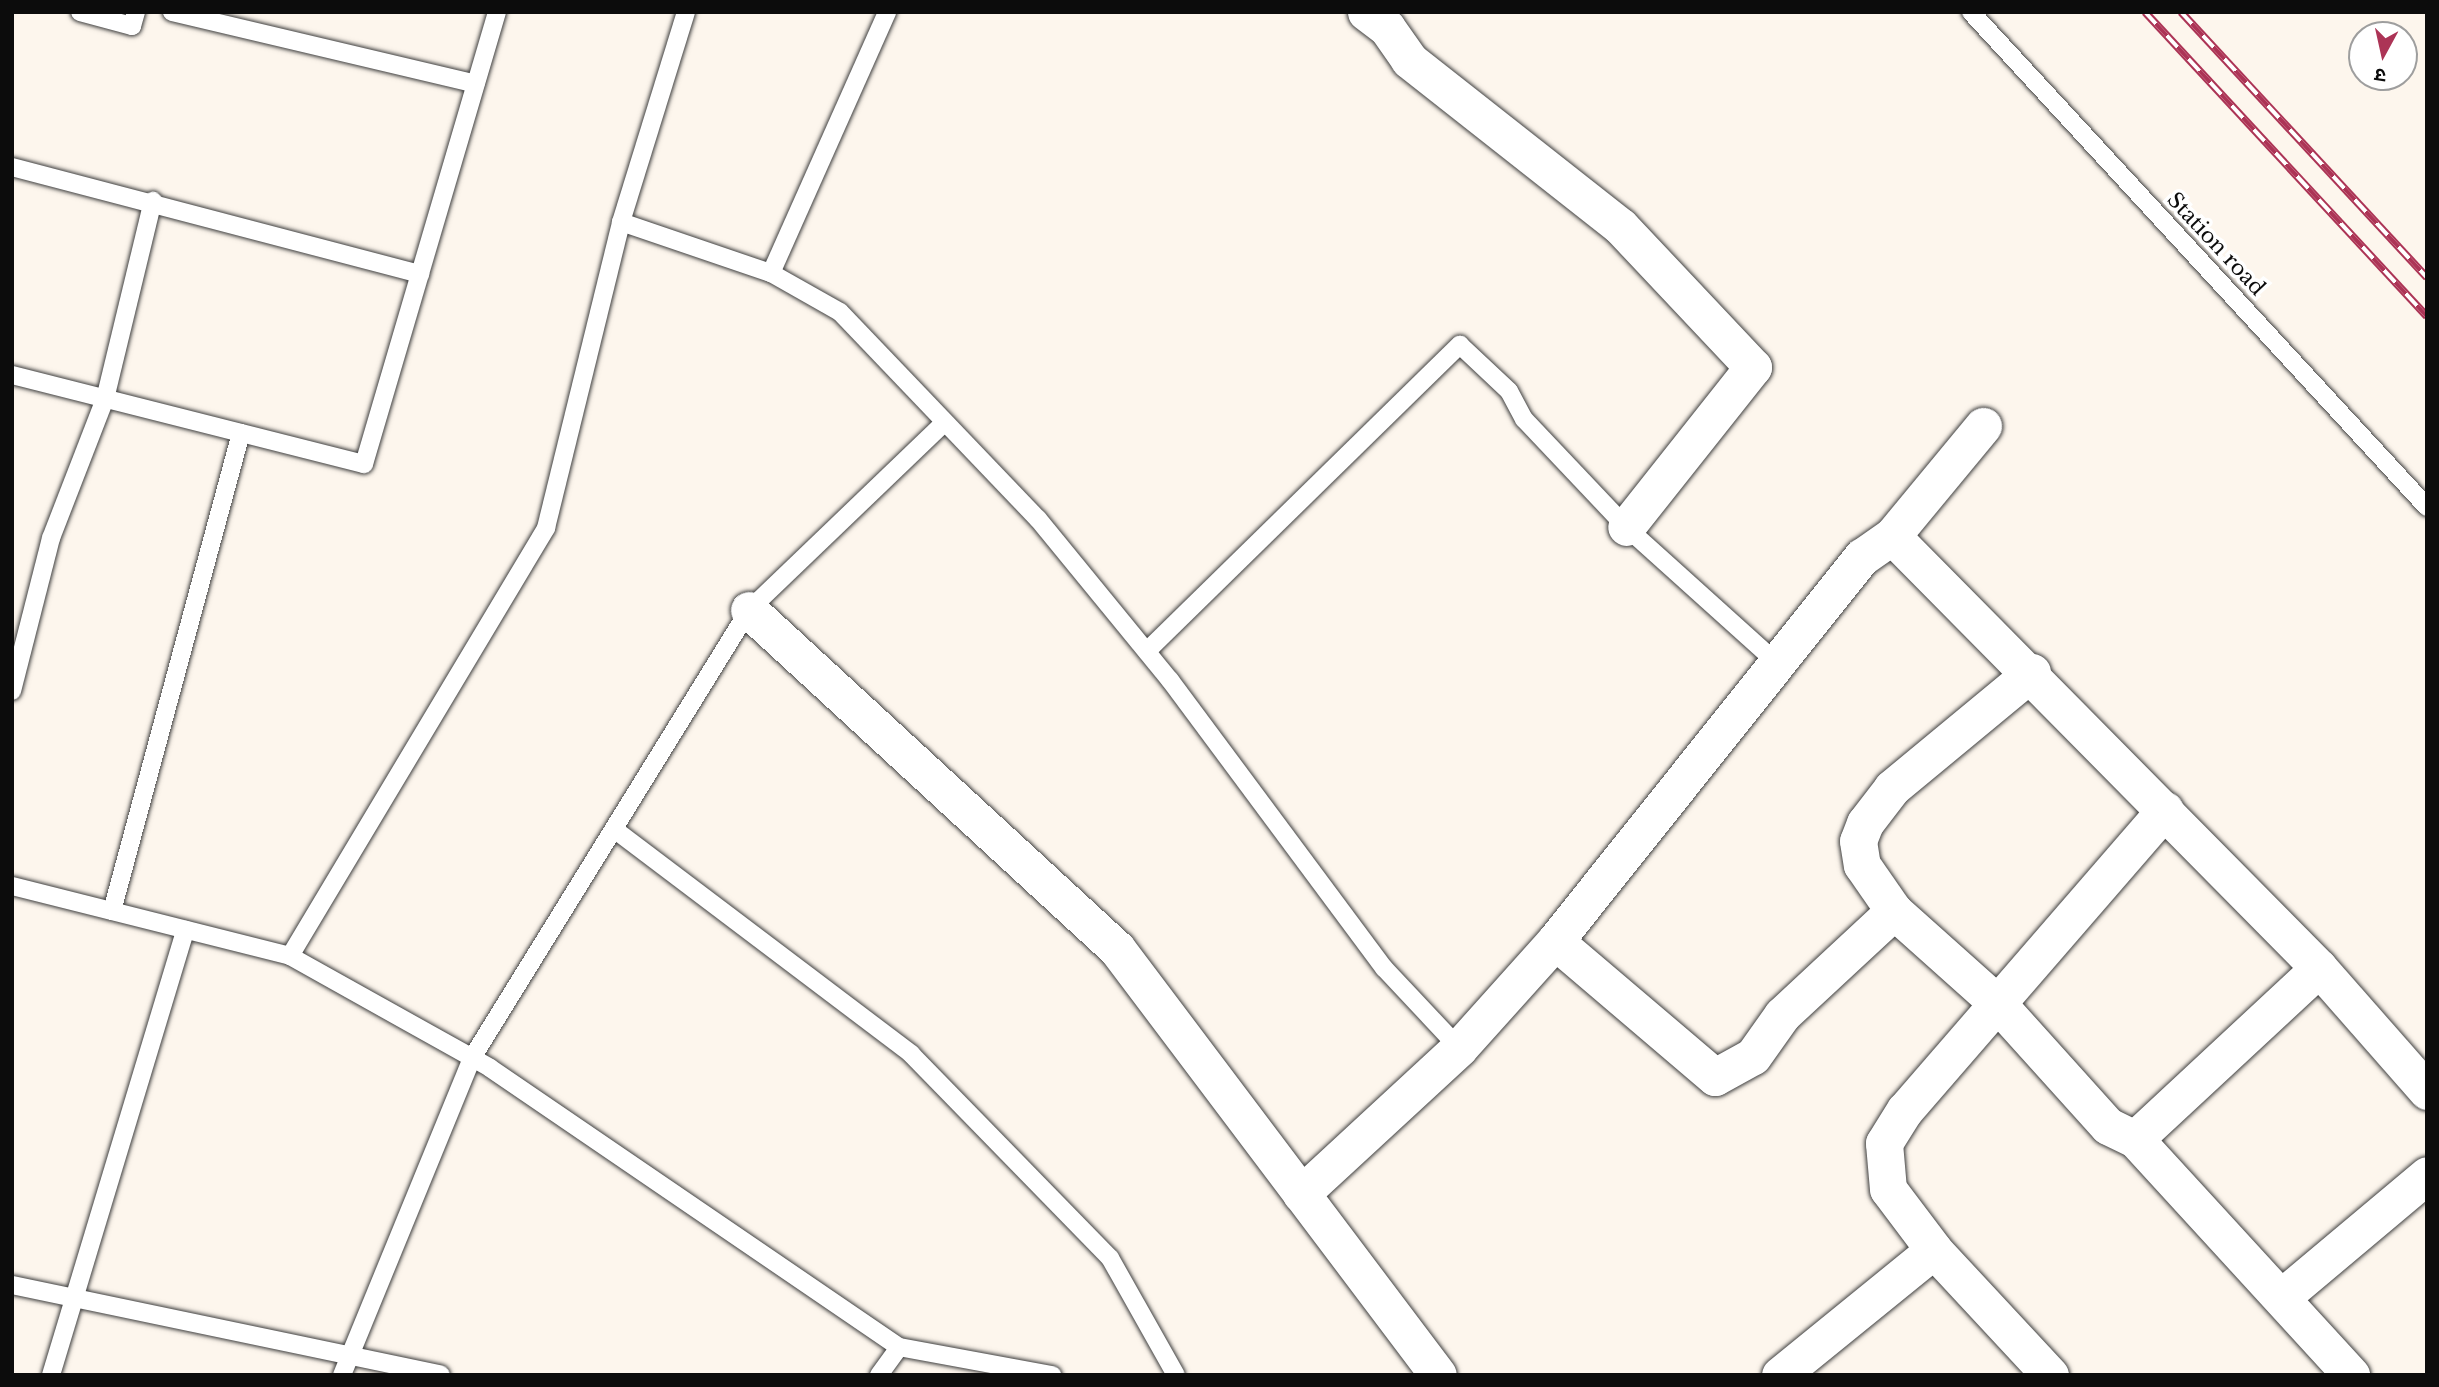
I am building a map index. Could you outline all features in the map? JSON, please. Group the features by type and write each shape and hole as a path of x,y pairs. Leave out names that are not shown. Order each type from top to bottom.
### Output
{"street":[{"path":"1366,12 1387,28 1409,60 1620,226 1753,367 1626,527"},
{"path":"1301,1194 1459,1048 1555,941 1863,557 1892,536 1983,426"},
{"path":"1892,536 2032,672 2319,968 2427,1091"},
{"path":"749,610 1116,949 1438,1375"},
{"path":"2032,672 1892,788 1864,823 1862,865 1894,911 1998,1004 2108,1126 2136,1139 2283,1296 2351,1375"},
{"path":"2050,1375 1934,1250 1888,1189 1884,1143 1998,1004 2165,810"},
{"path":"1555,941 1715,1077 1754,1056 1782,1015 1894,911"},
{"path":"2136,1139 2319,968"},
{"path":"2283,1296 2427,1175"},
{"path":"1780,1375 1934,1250"}],"lane":[{"path":"80,12 132,26 136,12"},
{"path":"172,12 476,84"},
{"path":"12,375 364,464 497,12"},
{"path":"290,956 546,528 621,222 686,12"},
{"path":"771,273 887,12"},
{"name":"Station road","path":"1971,12 2427,507"},
{"path":"12,167 153,201 420,274"},
{"path":"12,691 51,538 105,399 153,201"},
{"path":"621,222 771,273 840,312 943,424 1038,519 1147,652 1384,968 1459,1048"},
{"path":"1147,652 1460,345 1626,527 1779,665"},
{"path":"342,1375 472,1058 749,610 943,424"},
{"path":"112,911 241,433"},
{"path":"614,829 911,1054 1110,1258 1176,1375"},
{"path":"12,886 290,956 472,1058 899,1348 1052,1375"},
{"path":"51,1375 185,930"},
{"path":"12,1285 73,1302 352,1352 441,1375"},
{"path":"879,1375 899,1348"}],"railway":[{"path":"2145,12 2427,317"},
{"path":"2181,12 2427,278"}]}
